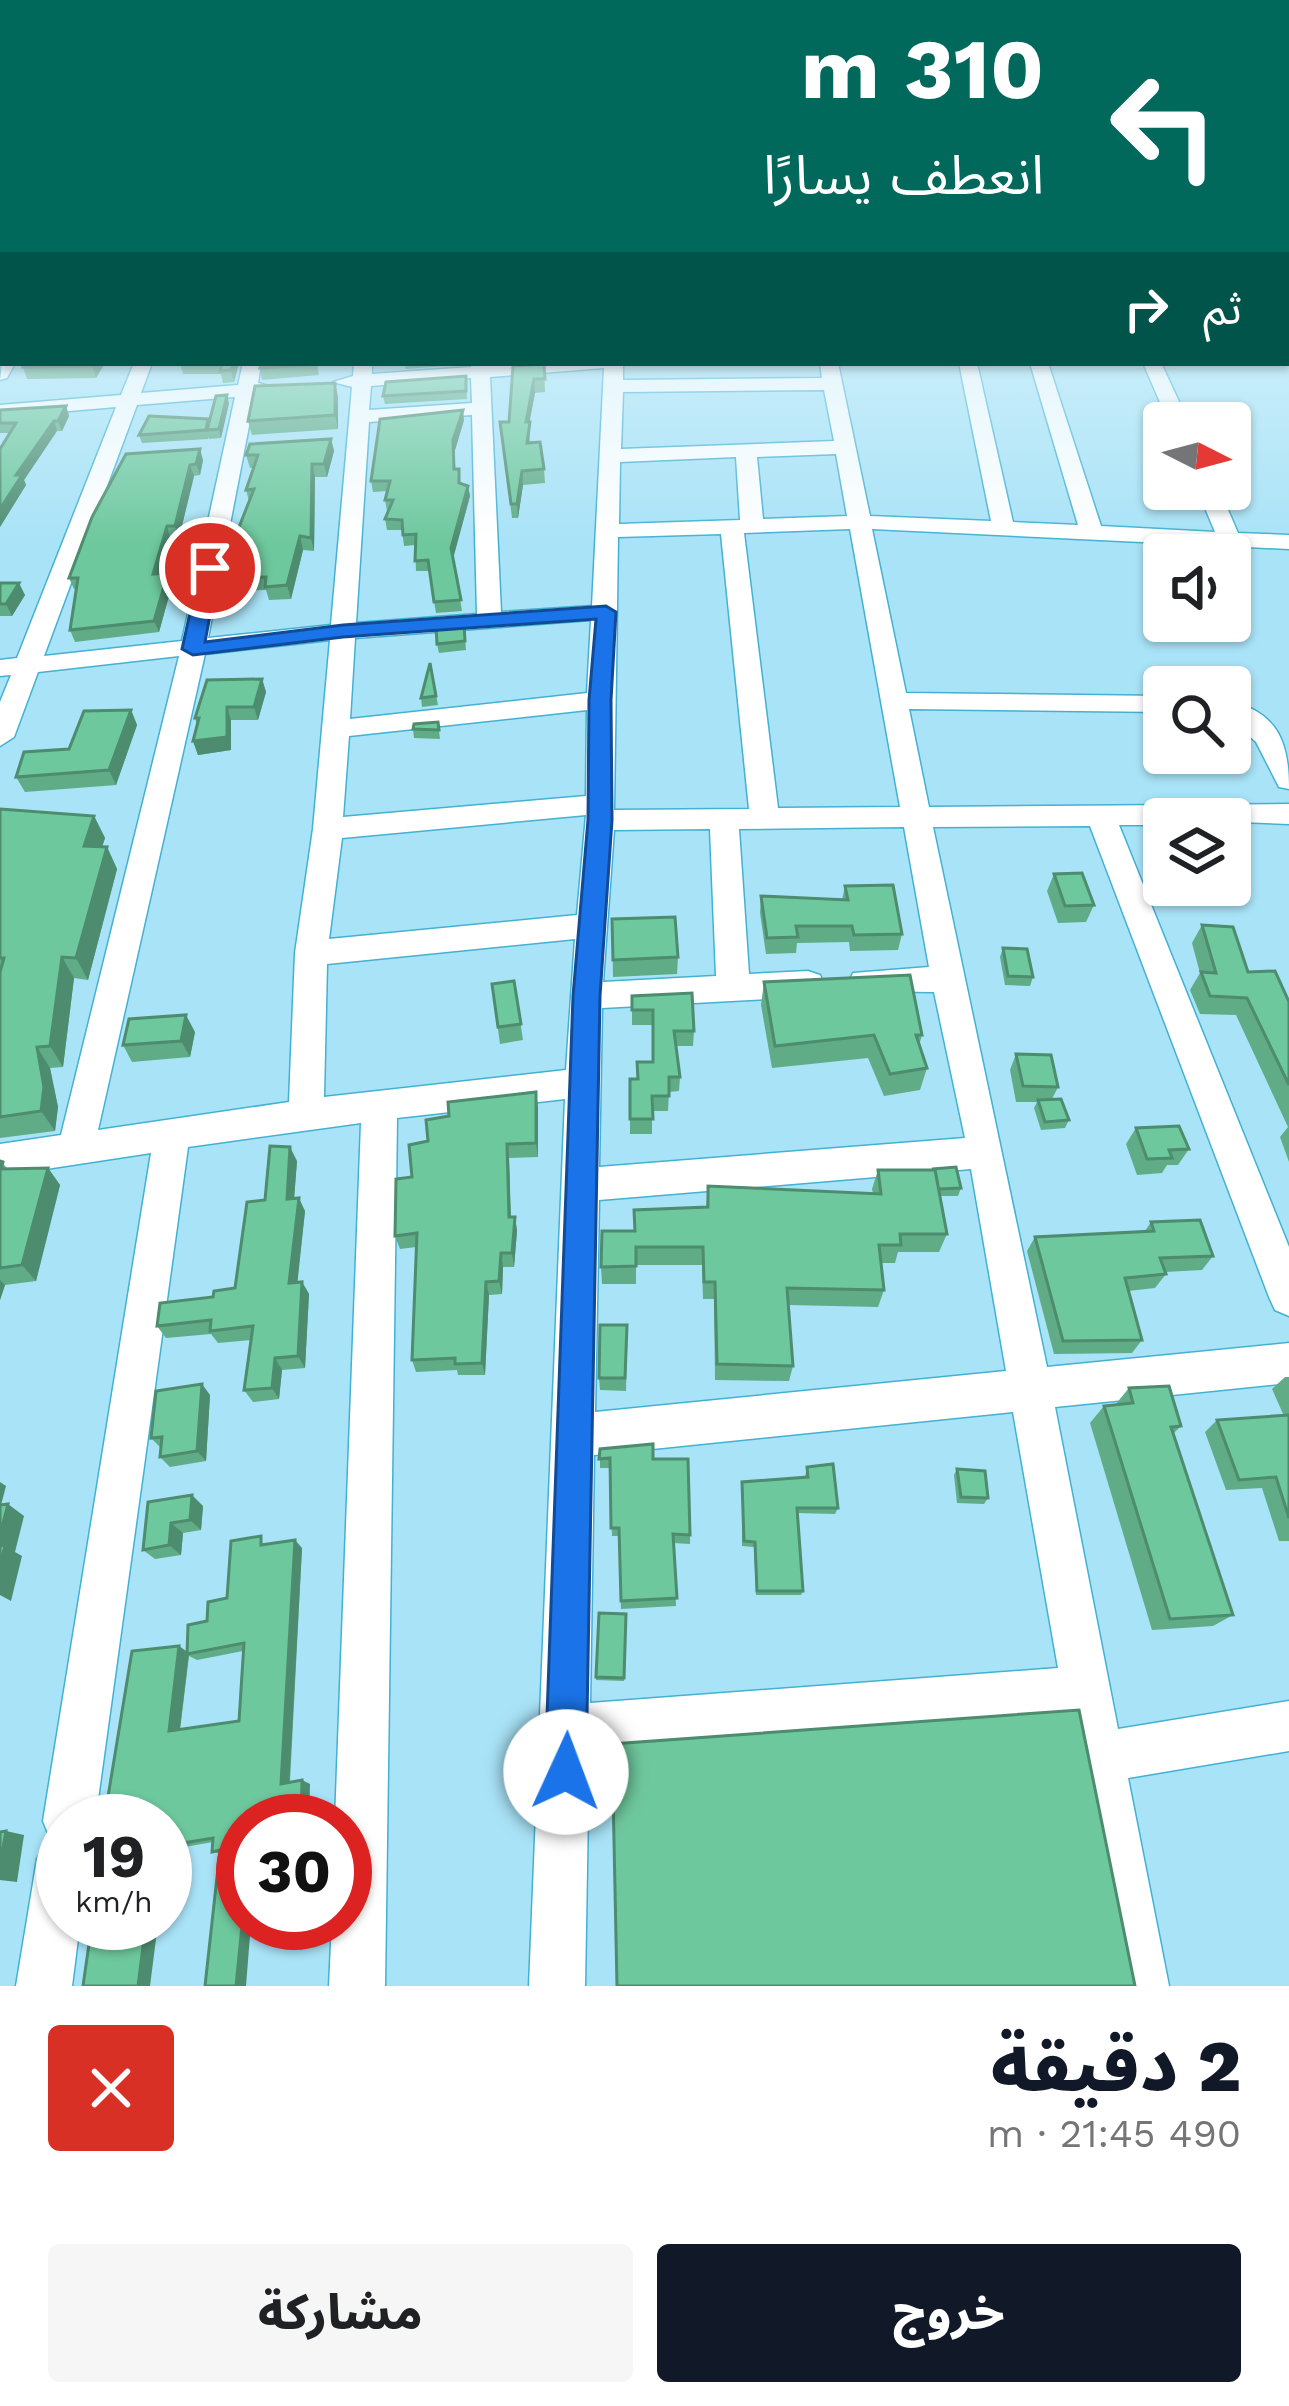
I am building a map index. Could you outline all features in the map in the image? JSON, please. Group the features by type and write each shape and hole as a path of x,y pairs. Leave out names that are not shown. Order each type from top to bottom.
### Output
{"street":[{"path":"0,737 118,455 142,366"},
{"path":"969,366 1004,531"},
{"path":"1040,366 1092,532"},
{"path":"1153,366 1170,402"},
{"path":"480,367 489,618"},
{"path":"316,384 362,372 480,367 830,374 986,1152 1141,1986"},
{"path":"557,1986 586,996 600,812 609,371"},
{"path":"306,1114 311,953 328,830 343,631 347,432 362,372"},
{"path":"76,1147 193,649 249,376"},
{"path":"0,411 131,398 249,376 293,386"},
{"path":"347,432 481,408"},
{"path":"610,456 844,448"},
{"path":"746,451 742,527 765,820"},
{"path":"608,530 860,522 1147,534"},
{"path":"1251,539 1289,542"},
{"path":"0,668 343,631 606,612"},
{"path":"335,729 600,700"},
{"path":"895,701 1143,704"},
{"path":"1251,720 1268,736 1289,780"},
{"path":"328,830 600,812 724,820 916,821 1289,814"},
{"path":"1101,816 1289,1297"},
{"path":"724,820 733,987"},
{"path":"311,953 594,925"},
{"path":"586,996 948,979"},
{"path":"0,1160 306,1114 585,1082"},
{"path":"357,1986 379,1106"},
{"path":"73,1794 172,1133"},
{"path":"582,1185 986,1152"},
{"path":"576,1436 1289,1363"},
{"path":"567,1729 1083,1691"},
{"path":"1097,1758 1289,1726"},
{"path":"44,1986 49,1950"}],"building":[{"path":"513,366 544,366 545,379 534,379 526,422 530,422 527,443 540,442 544,469 522,471 517,504 511,504 500,422 509,422"},
{"path":"466,376 466,391 383,396 386,382"},
{"path":"335,383 335,415 248,421 255,386"},
{"path":"227,395 219,429 207,430 216,396"},
{"path":"66,406 16,475 22,475 0,509 0,449 16,423 0,423 0,410"},
{"path":"463,410 453,440 454,469 459,469 459,483 468,486 451,548 461,600 434,602 428,560 415,561 416,534 403,535 402,520 385,519 393,500 385,500 390,481 371,481 380,419"},
{"path":"149,416 208,419 206,430 139,435"},
{"path":"331,439 324,464 312,464 311,538 300,536 287,585 265,587 266,577 219,578 254,489 246,490 258,455 246,455 250,444"},
{"path":"200,449 196,464 190,465 175,526 167,526 153,574 168,573 154,621 70,630 78,578 69,578 92,517 126,454"},
{"path":"0,583 19,583 6,604 0,604"},
{"path":"464,625 465,641 437,644 436,627"},
{"path":"430,663 436,696 421,698"},
{"path":"262,679 254,707 227,707 227,737 193,741 207,680"},
{"path":"131,710 109,770 16,777 24,752 69,749 84,711"},
{"path":"438,722 439,730 413,729 414,724"},
{"path":"0,809 94,816 84,846 107,847 76,958 62,957 50,1046 37,1047 44,1087 41,1111 0,1117 0,972 4,958 0,958"},
{"path":"1082,873 1094,905 1065,906 1054,874"},
{"path":"893,885 902,934 854,935 852,926 796,926 798,937 767,938 761,896 848,900 845,886"},
{"path":"675,917 678,957 613,960 612,919"},
{"path":"1202,925 1233,927 1248,972 1275,971 1289,1002 1289,1085 1247,998 1210,996 1201,972 1216,973"},
{"path":"1003,948 1027,949 1033,977 1008,976"},
{"path":"910,975 922,1035 916,1035 927,1068 890,1074 874,1035 775,1046 764,982"},
{"path":"514,981 521,1024 498,1027 492,984"},
{"path":"692,993 694,1031 674,1031 680,1077 669,1077 669,1096 652,1096 653,1119 630,1119 630,1079 638,1079 637,1062 653,1062 653,1010 632,1010 632,996"},
{"path":"186,1015 181,1041 123,1045 129,1019"},
{"path":"1016,1054 1051,1055 1058,1087 1023,1086"},
{"path":"536,1092 536,1143 507,1144 509,1217 515,1217 512,1253 501,1253 499,1281 486,1282 482,1363 455,1364 455,1358 412,1360 417,1233 395,1236 396,1179 412,1177 409,1145 428,1141 426,1120 449,1116 448,1102"},
{"path":"1061,1099 1069,1120 1045,1122 1038,1100"},
{"path":"1179,1126 1189,1149 1169,1150 1172,1158 1147,1159 1136,1128"},
{"path":"270,1146 290,1147 287,1199 299,1198 289,1283 302,1282 298,1356 275,1358 272,1388 244,1390 253,1326 210,1331 211,1320 157,1326 160,1303 213,1297 214,1291 235,1288 247,1202 265,1200"},
{"path":"0,1161 1,1169 48,1168 22,1265 0,1268"},
{"path":"956,1167 961,1188 938,1189 932,1169"},
{"path":"878,1170 935,1170 947,1234 900,1234 901,1245 879,1245 884,1290 787,1288 793,1366 717,1364 715,1282 704,1282 703,1247 636,1247 636,1266 601,1267 602,1231 635,1231 634,1210 708,1207 708,1186 881,1194"},
{"path":"1200,1220 1213,1256 1160,1258 1166,1274 1125,1278 1142,1340 1063,1341 1035,1237 1154,1231 1151,1222"},
{"path":"600,1325 627,1325 625,1378 599,1378"},
{"path":"202,1384 197,1451 160,1457 162,1437 151,1438 156,1391"},
{"path":"1169,1386 1181,1426 1171,1427 1233,1615 1170,1619 1104,1406 1133,1403 1129,1388"},
{"path":"1289,1415 1289,1518 1276,1477 1239,1480 1217,1420"},
{"path":"653,1444 653,1459 688,1459 690,1535 673,1534 677,1598 621,1601 619,1528 611,1528 610,1458 599,1459 600,1449"},
{"path":"833,1464 838,1508 797,1508 803,1591 757,1591 755,1542 744,1541 742,1482 808,1477 807,1467"},
{"path":"957,1469 985,1471 988,1498 961,1497"},
{"path":"192,1495 190,1520 171,1523 169,1545 143,1550 148,1502"},
{"path":"8,1504 0,1535 0,1505"},
{"path":"261,1536 261,1545 295,1540 281,1784 302,1780 302,1794 216,1794 216,1851 212,1852 213,1838 192,1842 192,1794 108,1794 132,1651 179,1646 169,1731 239,1721 244,1643 187,1654 188,1625 207,1621 208,1602 227,1598 231,1541"},
{"path":"599,1613 626,1614 624,1678 596,1677"},
{"path":"1079,1710 1135,1986 617,1986 612,1744"},
{"path":"6,1831 0,1865 0,1832"},
{"path":"216,1886 216,1950 240,1950 236,1986 205,1986"},
{"path":"88,1950 143,1950 138,1986 83,1986"}],"route":[{"path":"210,568 193,649 343,631 606,612 600,820 586,996 566,1772"}]}
